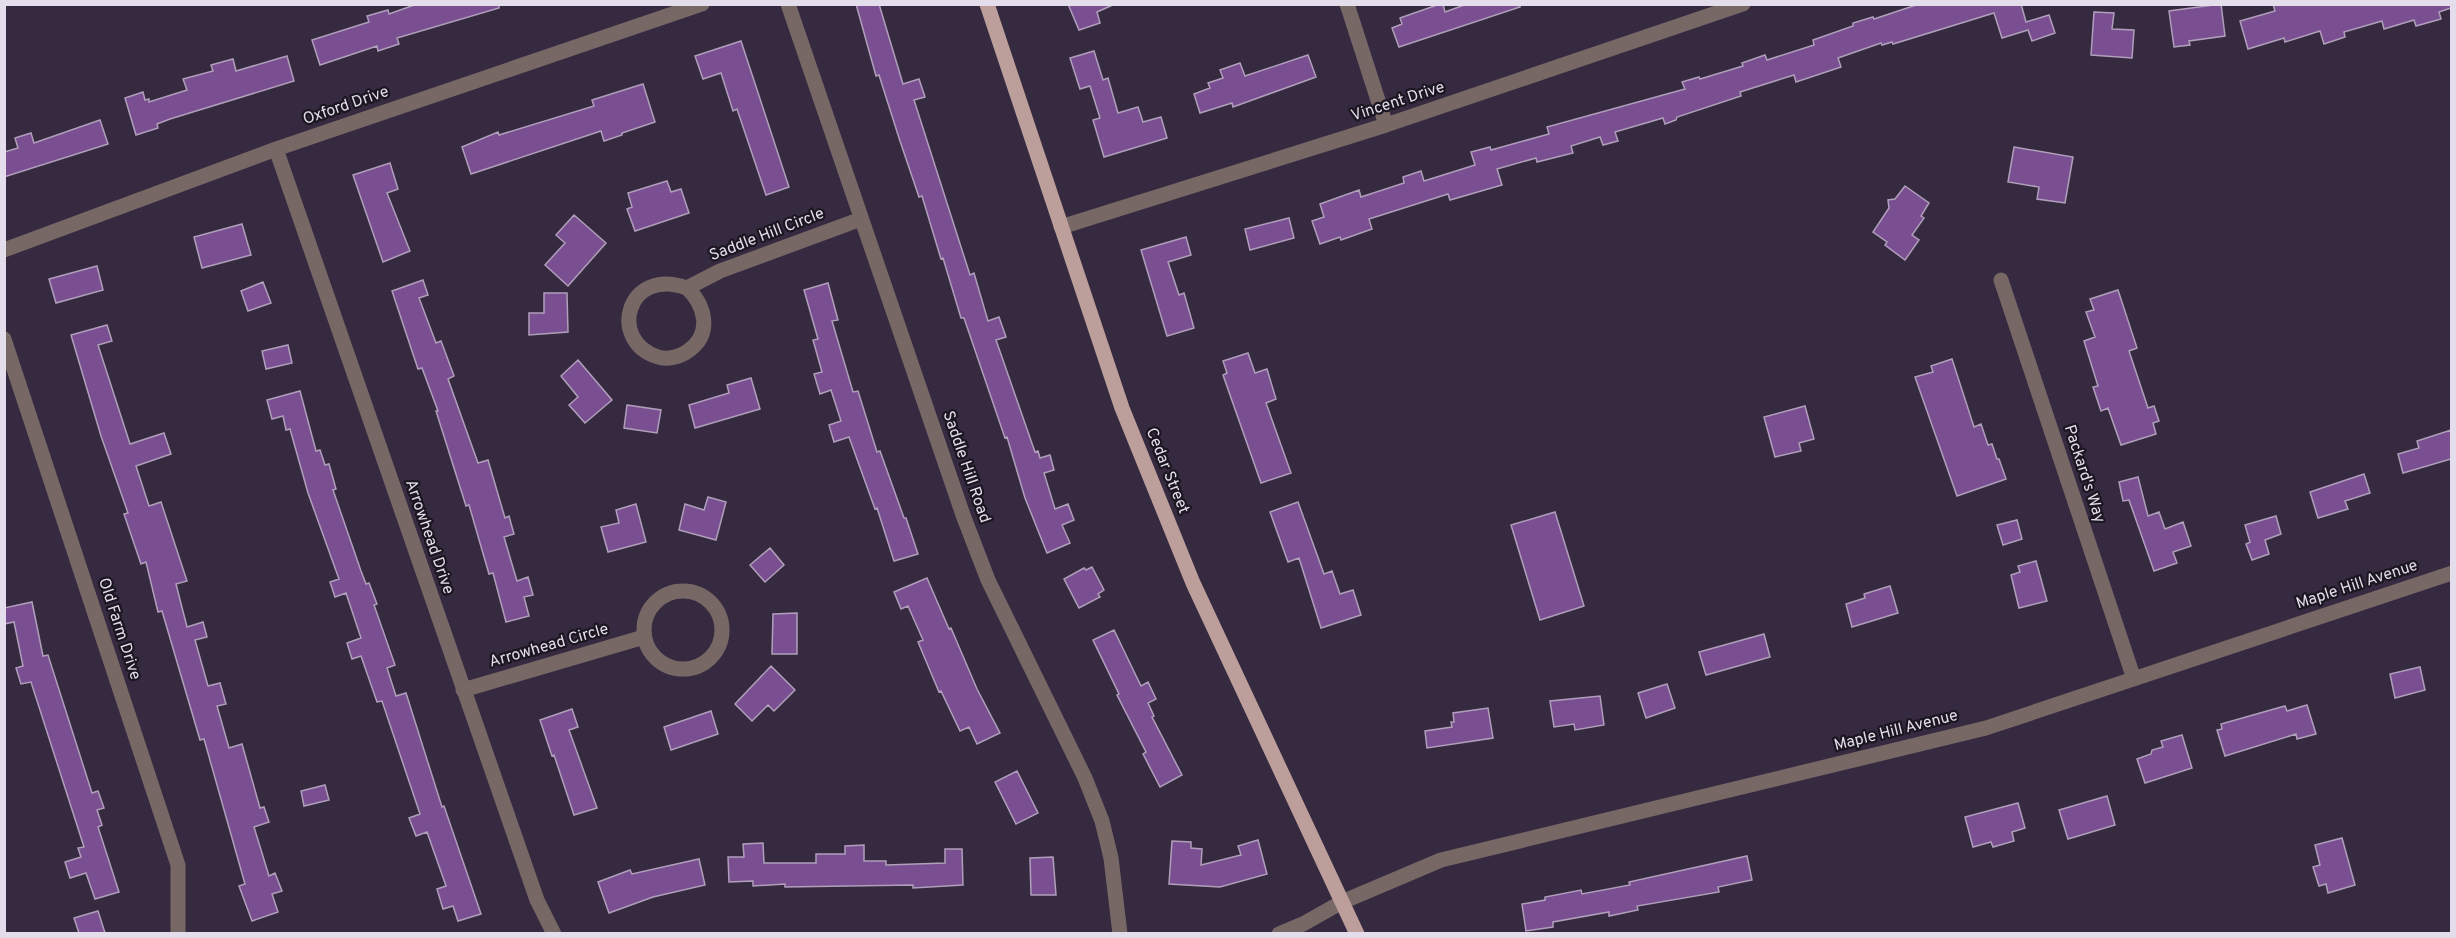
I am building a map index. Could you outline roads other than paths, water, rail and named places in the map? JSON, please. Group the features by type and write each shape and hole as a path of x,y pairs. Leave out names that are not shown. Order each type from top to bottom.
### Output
{"main road":[{"name":"Cedar Street","path":"987,4 1122,408 1193,583 1356,933"}],"street":[{"name":"Oxford Drive","path":"4,250 276,149 702,4"},
{"name":"Saddle Hill Road","path":"788,4 963,516 984,569 1085,778 1102,821 1111,858 1120,933"},
{"path":"1347,4 1386,125"},
{"name":"Vincent Drive","path":"1061,227 1386,125 1743,4"},
{"name":"Arrowhead Drive","path":"276,149 537,900 554,933"},
{"name":"Saddle Hill Circle","path":"687,288 720,271 861,219"},
{"name":"Packard's Way","path":"2001,280 2134,678"},
{"path":"658,283 672,283 687,288 697,298 704,312 704,326 699,340 689,351 675,357 661,358 647,353 636,343 630,329 629,315 634,300 644,290 658,283"},
{"name":"Old Farm Drive","path":"4,339 178,865 178,933"},
{"name":"Maple Hill Avenue","path":"1342,902 1441,860 1986,728 2451,573"},
{"path":"675,591 690,591 704,597 715,608 721,622 721,638 715,652 704,663 690,668 675,668 661,662 650,651 644,637 644,622 650,608 661,597 675,591"},
{"name":"Arrowhead Circle","path":"463,690 644,637"},
{"path":"1279,933 1303,924 1342,902"}]}
